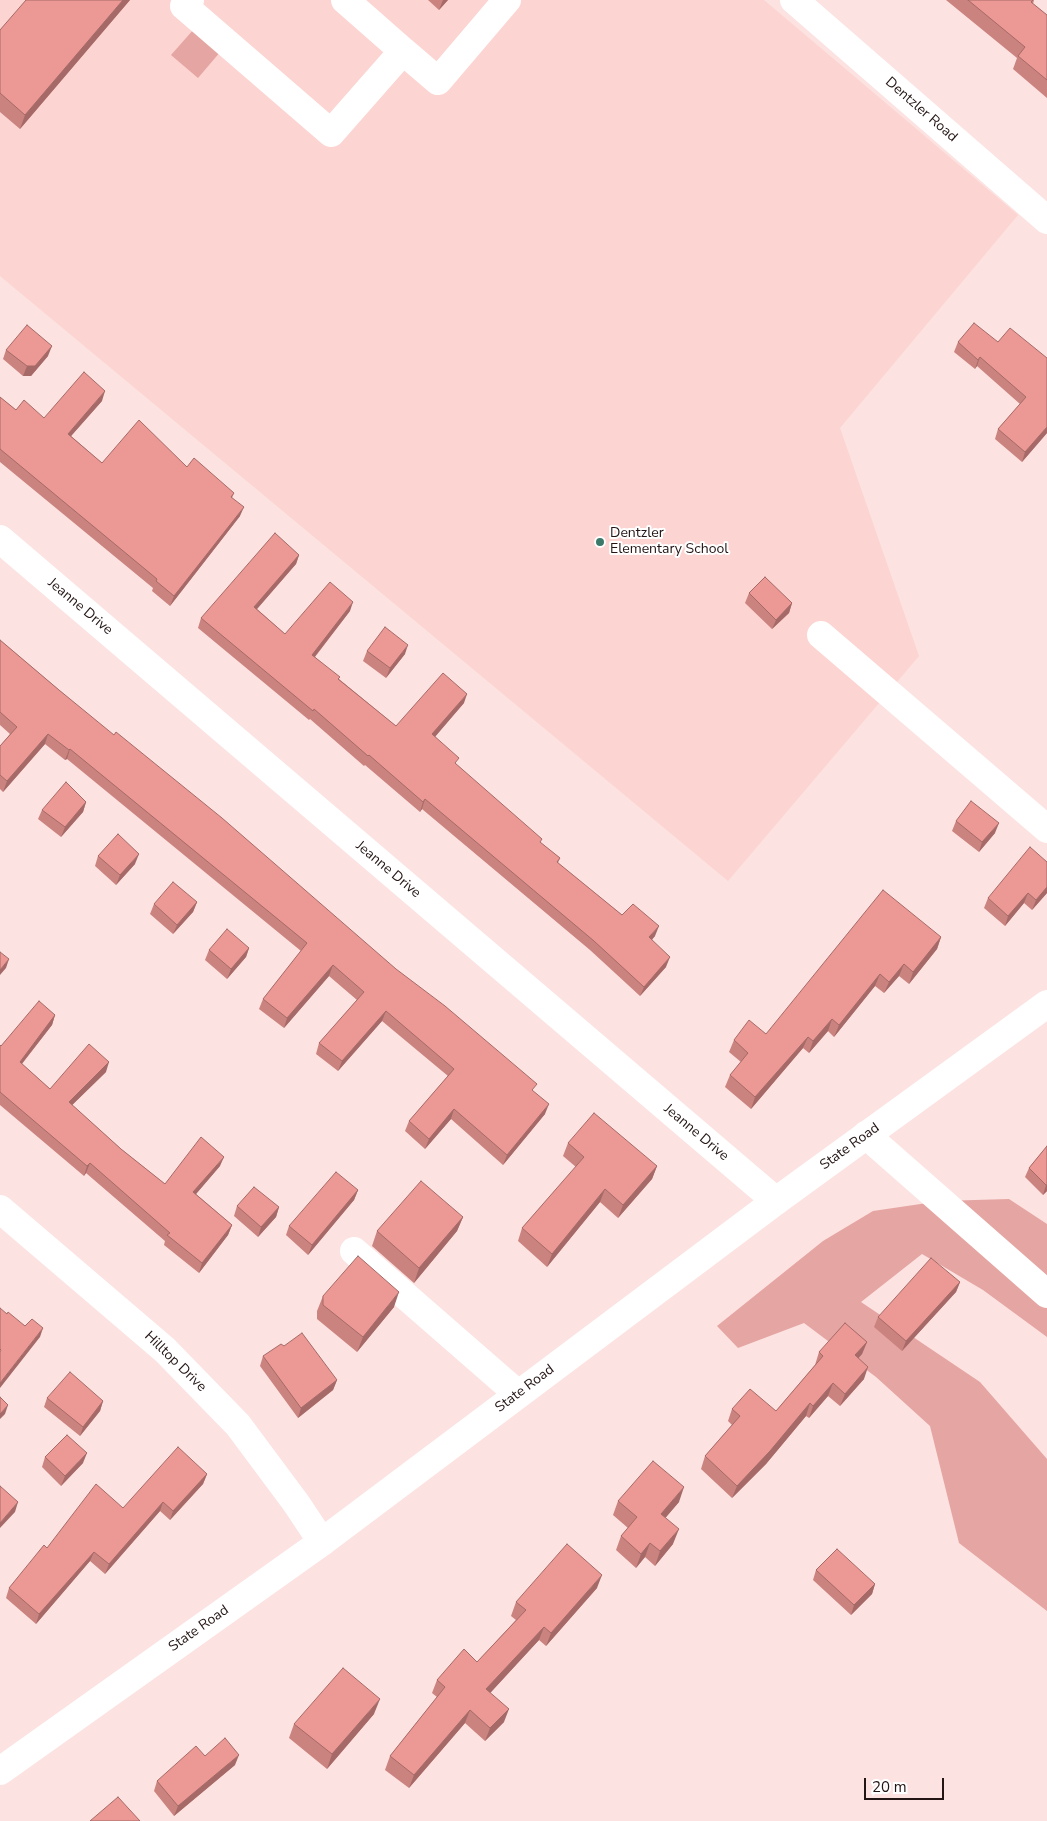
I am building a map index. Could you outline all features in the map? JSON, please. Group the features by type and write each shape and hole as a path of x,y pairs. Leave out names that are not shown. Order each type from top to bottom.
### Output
{"street":[{"path":"190,0 184,6 331,133 403,50"},
{"path":"345,0 438,81 507,0"},
{"name":"Dentzler Road","path":"794,0 1047,220"},
{"name":"Jeanne Drive","path":"0,539 776,1201"},
{"path":"821,635 1047,829"},
{"name":"State Road","path":"0,1771 322,1542 776,1201 1047,1004"},
{"path":"866,1135 1047,1294"},
{"name":"Hilltop Drive","path":"0,1210 165,1350 238,1425 296,1503 322,1542"},
{"path":"354,1251 518,1394"}],"shaded area":[{"name":"Dentzler Elementary School","path":"0,0 764,0 1018,215 840,428 919,656 728,881 0,276"},
{"path":"194,29 221,51 198,78 171,55"},
{"path":"1009,1199 1047,1224 1047,1337 983,1290 922,1254 861,1302 980,1382 1047,1459 1047,1611 959,1543 930,1426 876,1377 804,1323 738,1348 717,1326 823,1241 873,1211 941,1201"}],"building":[{"path":"26,0 123,0 25,115 0,93 0,30"},
{"path":"968,0 1033,0 1031,2 1047,15 1047,80 1018,56 1025,47"},
{"path":"974,323 998,342 1010,328 1047,358 1047,427 1025,452 998,429 1026,397 980,357 978,360 958,342"},
{"path":"27,325 52,346 35,366 27,366 6,350"},
{"path":"84,372 105,391 68,434 102,463 139,420 187,467 194,458 234,493 231,497 244,507 174,596 156,581 157,579 0,449 0,397 16,410 24,400 44,418"},
{"path":"275,533 299,555 254,607 285,634 330,582 353,602 312,655 340,677 338,679 396,726 443,673 467,694 432,734 459,758 455,763 542,839 540,842 560,858 557,862 622,915 633,904 659,926 649,937 670,957 644,987 594,941 425,799 423,802 314,709 313,711 201,618"},
{"path":"765,577 792,603 776,620 749,593"},
{"path":"385,627 408,645 390,668 367,651"},
{"path":"0,640 114,735 116,732 222,818 396,969 445,1006 537,1084 532,1090 549,1104 507,1155 454,1109 429,1139 409,1121 454,1069 386,1011 342,1061 319,1043 364,992 333,965 287,1018 263,999 307,943 70,749 48,734 7,781 0,775 0,746 17,727 0,712"},
{"path":"66,782 86,802 65,827 42,810"},
{"path":"971,801 999,823 982,842 956,821"},
{"path":"118,834 139,854 120,875 98,856"},
{"path":"1030,847 1047,862 1047,887 1036,900 1028,893 1008,916 988,898"},
{"path":"173,882 197,902 177,925 154,904"},
{"path":"883,890 941,937 913,972 904,964 889,982 880,974 839,1025 832,1019 813,1041 808,1037 755,1097 730,1075 748,1053 734,1040 749,1020 766,1034"},
{"path":"227,929 249,948 231,969 209,950"},
{"path":"0,952 9,959 0,970"},
{"path":"39,1001 55,1015 20,1062 50,1089 89,1044 109,1062 69,1102 121,1149 165,1184 201,1137 224,1157 193,1192 232,1225 202,1263 167,1235 170,1233 90,1163 87,1166 0,1092 0,1045"},
{"path":"594,1113 657,1166 623,1205 605,1189 552,1254 522,1228 584,1157 568,1143"},
{"path":"1047,1146 1047,1185 1046,1185 1029,1168"},
{"path":"336,1172 358,1190 312,1245 289,1226"},
{"path":"421,1181 463,1217 419,1268 377,1231"},
{"path":"254,1187 279,1207 261,1227 237,1206"},
{"path":"358,1256 399,1292 363,1337 323,1305 323,1296"},
{"path":"931,1258 960,1282 906,1341 878,1317"},
{"path":"0,1308 25,1326 32,1319 43,1328 0,1383 1,1350"},
{"path":"845,1323 867,1342 855,1355 868,1367 845,1394 833,1383 813,1406 810,1403 770,1451 737,1486 705,1456 740,1416 732,1409 750,1389 776,1411 823,1356 819,1352"},
{"path":"302,1333 337,1380 301,1408 263,1356 281,1344 284,1346"},
{"path":"70,1372 103,1401 83,1427 47,1398"},
{"path":"0,1397 8,1405 0,1414"},
{"path":"67,1435 87,1453 65,1476 45,1457"},
{"path":"178,1447 207,1474 173,1511 163,1502 109,1564 94,1552 39,1614 9,1588 44,1545 47,1548 96,1484 123,1508"},
{"path":"653,1461 684,1487 661,1514 679,1529 660,1551 650,1543 641,1554 621,1536 637,1517 618,1501"},
{"path":"0,1486 18,1502 0,1523"},
{"path":"567,1544 602,1575 551,1633 544,1627 486,1689 509,1709 490,1728 470,1710 414,1775 390,1756 445,1687 437,1680 464,1649 477,1662 526,1610 516,1602"},
{"path":"837,1549 875,1584 854,1605 816,1570"},
{"path":"343,1668 380,1699 332,1754 294,1724"},
{"path":"225,1738 239,1755 178,1806 157,1781 196,1746 205,1756"},
{"path":"118,1797 140,1821 90,1821"}],"place":[{"name":"Dentzler Elementary School","path":"600,542"}]}
